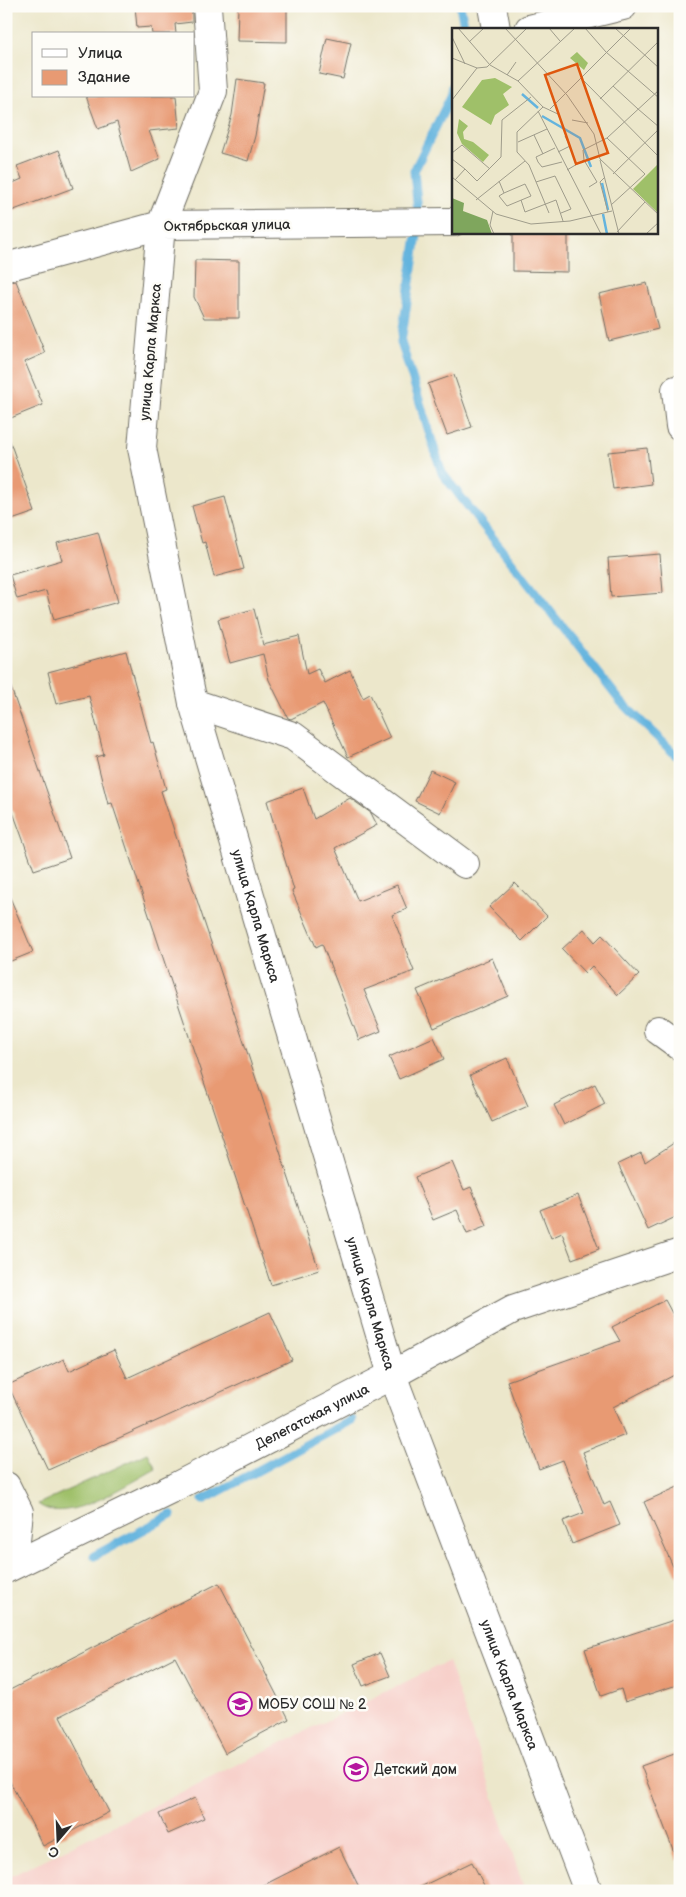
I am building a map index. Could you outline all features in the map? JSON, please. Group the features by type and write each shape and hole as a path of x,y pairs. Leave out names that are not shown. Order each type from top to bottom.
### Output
{"street":[{"name":"улица Карла Маркса","path":"208,6 213,91 161,225 142,448 193,703 392,1375 588,1891"},
{"path":"492,6 496,28"},
{"path":"532,28 623,6"},
{"name":"Октябрьская улица","path":"6,267 161,225 452,222"},
{"path":"680,390 676,390 680,426"},
{"path":"193,703 293,736 465,864"},
{"path":"658,1030 680,1046"},
{"name":"Делегатская улица","path":"6,1569 175,1487 392,1375 513,1309 680,1253"},
{"path":"6,1486 19,1512 16,1540 6,1560"}],"shaded area":[{"name":"Детский дом","path":"448,1661 525,1891 13,1891 7,1878"}],"green space":[{"path":"148,1453 156,1469 97,1500 81,1507 64,1510 50,1510 38,1504"}],"building":[{"path":"135,6 192,6 192,22 175,24 176,32 152,32 151,27 137,28"},
{"path":"238,6 287,6 287,42 237,41"},
{"path":"327,38 351,43 343,79 319,74"},
{"path":"237,79 264,83 255,136 248,161 220,153 232,115"},
{"path":"87,98 176,98 179,128 149,131 160,159 131,172 117,122 98,129"},
{"path":"59,150 73,188 6,213 6,186 22,179 17,166"},
{"path":"513,234 568,234 568,272 513,271"},
{"path":"195,260 239,261 239,318 204,318 194,297"},
{"path":"16,281 45,353 25,362 43,405 6,420 6,282"},
{"path":"647,283 658,329 609,341 599,294"},
{"path":"454,375 472,427 447,435 428,384"},
{"path":"9,439 35,512 6,522 6,440"},
{"path":"647,448 651,484 613,489 608,452"},
{"path":"225,497 244,569 214,577 205,542 202,543 192,506"},
{"path":"98,532 118,602 54,620 46,591 17,599 10,575 62,560 57,543"},
{"path":"660,554 663,593 611,597 608,558"},
{"path":"254,609 263,645 299,636 307,674 318,669 325,683 350,670 363,698 370,694 390,738 348,757 323,703 291,719 288,718 269,680 263,654 230,663 218,619"},
{"path":"126,651 151,743 153,742 166,789 161,791 319,1270 271,1285 112,803 108,804 96,757 104,755 89,696 56,704 48,672"},
{"path":"6,685 10,685 70,858 34,870 6,793"},
{"path":"430,770 455,782 440,813 415,801"},
{"path":"303,788 314,819 350,798 371,813 377,825 335,848 358,901 397,885 407,909 392,915 414,971 364,990 381,1031 359,1040 322,944 316,947 292,891 294,890 267,801"},
{"path":"515,883 547,916 522,941 489,907"},
{"path":"6,888 33,952 6,963"},
{"path":"584,929 595,942 602,935 639,975 618,995 592,966 585,973 562,949"},
{"path":"492,958 508,996 434,1028 417,990"},
{"path":"434,1037 444,1059 399,1079 389,1057"},
{"path":"507,1058 528,1106 492,1122 470,1075"},
{"path":"595,1084 605,1104 564,1125 554,1105"},
{"path":"680,1139 680,1215 648,1230 618,1164 641,1153 645,1162"},
{"path":"452,1162 464,1190 471,1187 487,1226 467,1234 457,1210 433,1220 415,1177"},
{"path":"578,1195 599,1249 572,1259 562,1233 551,1238 540,1210"},
{"path":"665,1300 680,1328 680,1372 613,1407 625,1435 583,1452 604,1505 610,1502 620,1525 572,1544 563,1521 584,1513 563,1460 539,1469 507,1381 620,1341 612,1327"},
{"path":"270,1312 292,1360 48,1470 8,1385 64,1359 69,1371 114,1350 127,1378"},
{"path":"680,1486 680,1582 644,1502"},
{"name":"МОБУ СОШ № 2","path":"219,1583 289,1719 225,1753 175,1657 60,1716 109,1812 43,1846 6,1774 6,1692"},
{"path":"680,1618 680,1684 625,1702 621,1689 601,1696 585,1649"},
{"path":"380,1653 390,1676 363,1686 354,1664"},
{"path":"680,1752 680,1859 677,1860 641,1766"},
{"path":"195,1798 204,1818 168,1834 159,1814"},
{"path":"339,1847 361,1891 252,1891"},
{"path":"472,1862 487,1891 412,1891"}],"waterway":[{"path":"460,6 465,28"},
{"path":"452,91 414,171 419,222 401,342 442,473 621,702 680,759"},
{"path":"203,1500 352,1420"},
{"path":"94,1556 171,1515"}],"place":[{"name":"МОБУ СОШ № 2","path":"240,1704"},
{"name":"Детский дом","path":"356,1769"}]}
